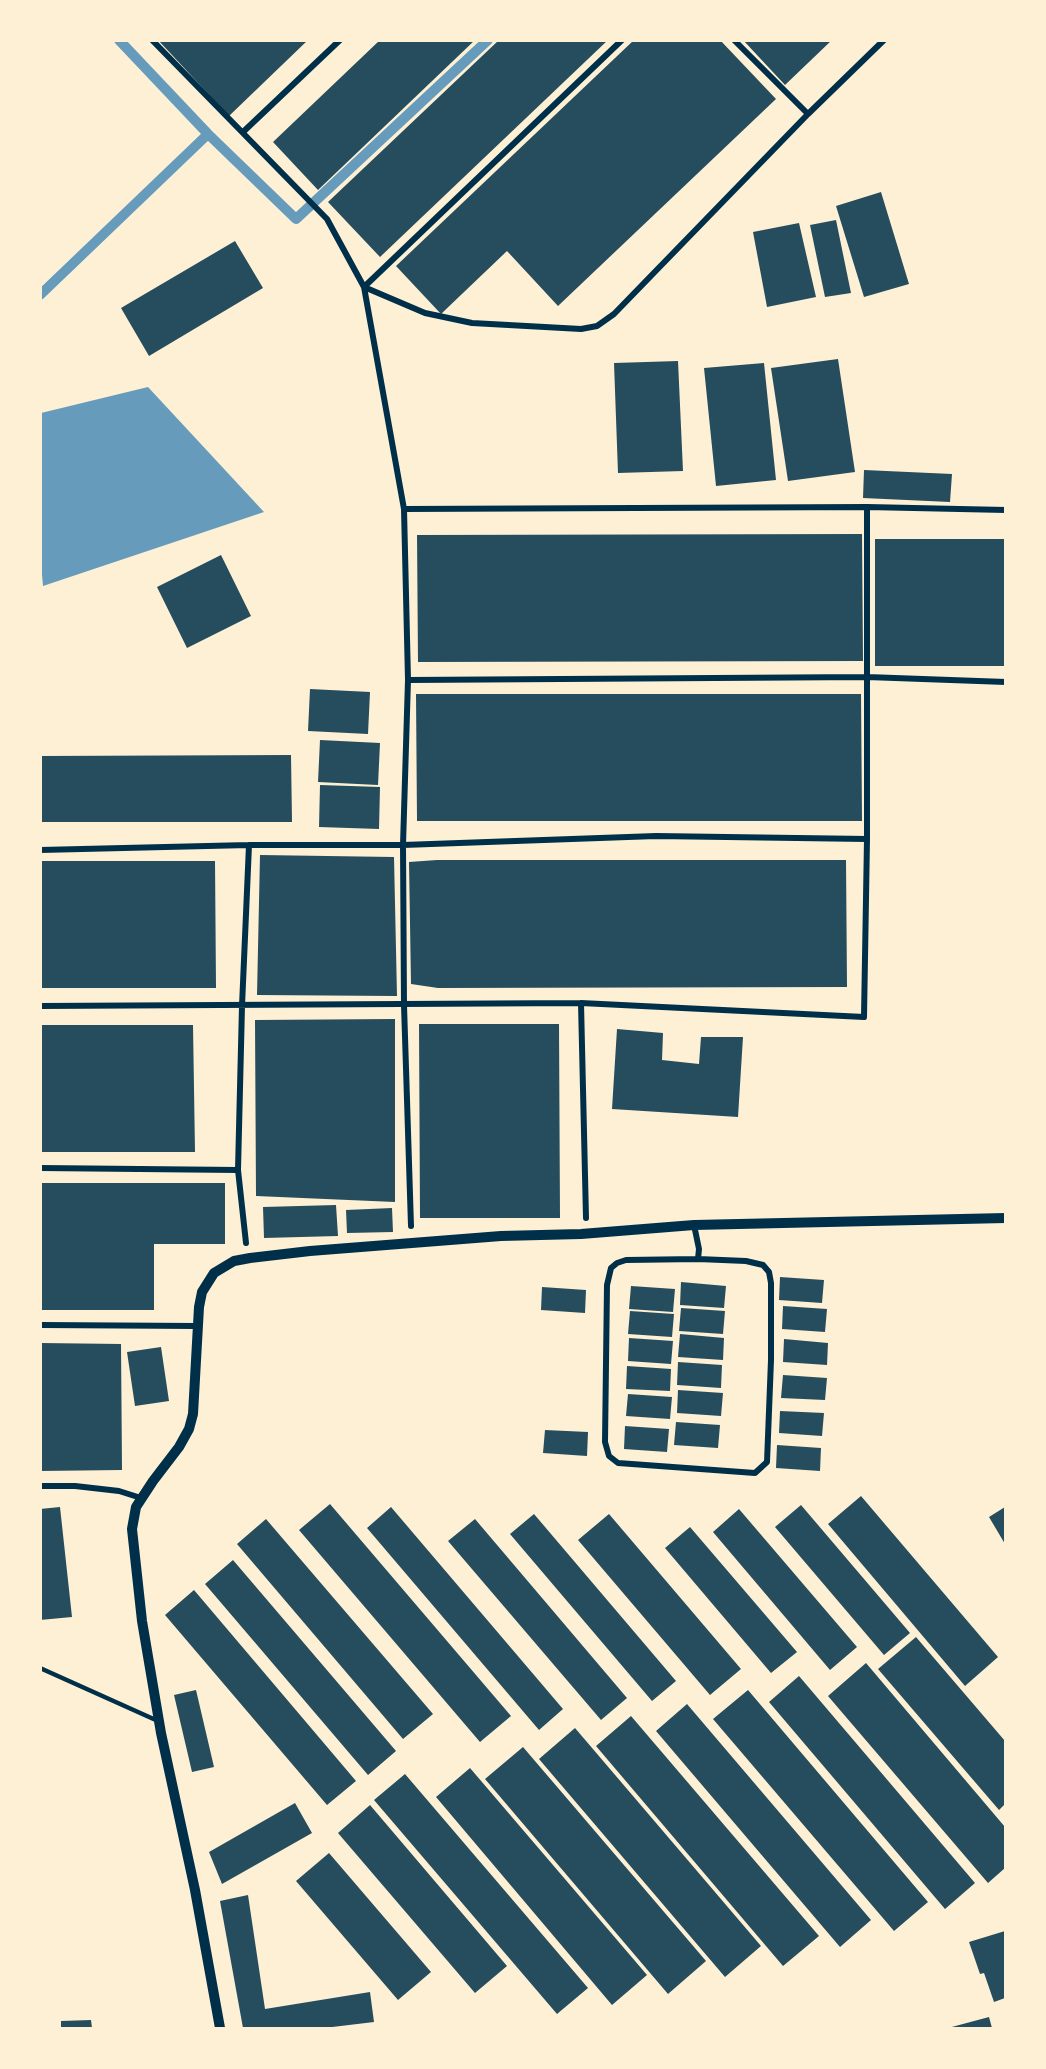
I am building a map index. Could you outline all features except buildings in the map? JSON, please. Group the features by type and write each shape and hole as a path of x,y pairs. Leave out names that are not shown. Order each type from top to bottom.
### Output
{"street":[{"path":"152,40 327,219 364,287 405,509 408,680 403,845 404,1005 411,1226"},
{"path":"243,132 340,40"},
{"path":"364,287 622,40"},
{"path":"734,40 808,114"},
{"path":"364,287 425,313 464,322 581,329 597,326 614,314 808,114 884,40"},
{"path":"405,509 867,507 1005,510"},
{"path":"40,1006 581,1003 864,1017 867,839 867,507"},
{"path":"408,680 867,677 1005,682"},
{"path":"40,850 249,845 403,845 656,836 867,839"},
{"path":"246,1243 238,1170 249,845"},
{"path":"581,1003 586,1218"},
{"path":"40,1168 238,1170"},
{"path":"220,2028 195,1890 159,1721 142,1621 132,1529 133,1517 141,1498 179,1447 189,1429 193,1414 196,1326 202,1292 214,1273 234,1261 250,1258 501,1236 581,1234 694,1225 1005,1218"},
{"path":"694,1225 699,1249 698,1259"},
{"path":"698,1259 756,1263 763,1265 769,1272 771,1360 767,1462 755,1473 618,1463 609,1456 605,1442 607,1285 611,1268 626,1260 698,1259"},
{"path":"40,1325 196,1326"},
{"path":"40,1486 75,1486 119,1491 141,1498"}],"lane":[{"path":"40,1668 159,1721"}],"water":[{"path":"148,387 264,512 43,586 40,552 41,413"}],"waterway":[{"path":"119,40 208,134 296,219 488,40"},
{"path":"40,295 208,134"}]}
